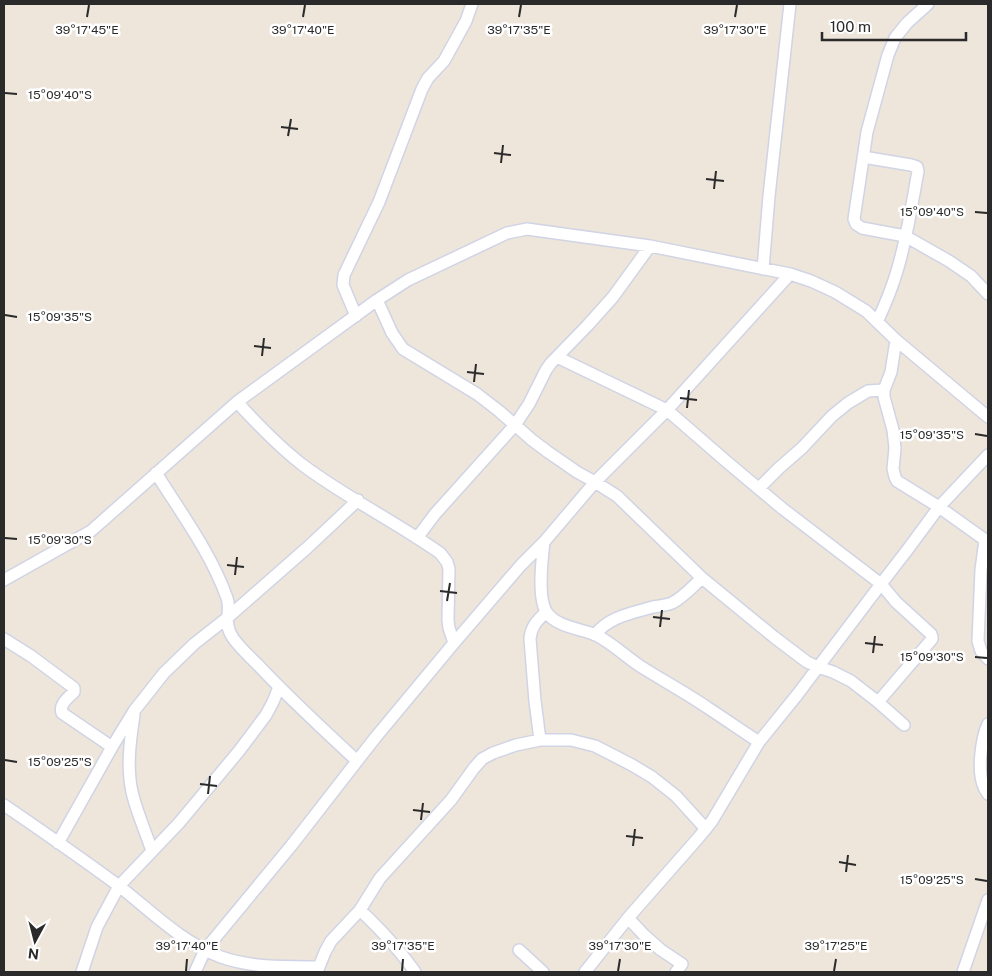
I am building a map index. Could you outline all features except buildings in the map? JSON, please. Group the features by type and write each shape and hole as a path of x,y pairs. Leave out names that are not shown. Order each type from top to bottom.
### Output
{"street":[{"path":"356,316 344,285 344,275 379,202 422,89 428,78 444,61 466,21 472,4"},
{"path":"763,269 790,4"},
{"path":"928,4 906,23 895,38 888,56 867,132 854,219 856,224 862,228 905,236 971,276 988,294"},
{"path":"863,157 911,164 918,170 895,278 877,322"},
{"path":"4,580 91,530 237,402 377,300 408,280 507,233 527,229 650,246 790,274 811,281 835,292 866,311 896,340 988,417"},
{"path":"416,538 441,507 516,425 530,404 551,363 613,297 650,246"},
{"path":"195,972 205,950 454,643 595,482 667,410 790,274"},
{"path":"377,300 392,333 403,349 477,394 548,452 617,496 702,578 781,643 806,662 851,681 904,725"},
{"path":"896,340 891,372 884,390 884,397 893,430 893,469 895,477 897,481 939,507 987,541 981,570 978,641 981,651 988,659"},
{"path":"557,356 667,410 784,509 881,584 896,602 932,636 932,639 878,702"},
{"path":"759,488 802,448 832,416 848,403 868,391 884,390"},
{"path":"237,402 270,437 303,465 440,553 447,562 449,569 448,620 454,643"},
{"path":"585,972 628,918 706,829 759,742 939,507 988,455"},
{"path":"156,473 202,546 217,576 228,600 227,626 233,637 279,687 357,761"},
{"path":"58,843 134,711 164,673 194,644 227,618 308,547 358,500"},
{"path":"544,542 541,583 542,598 546,612 552,618 570,627 595,635 617,648 638,665 710,708 759,742"},
{"path":"595,635 609,621 624,615 671,603 681,597 702,578"},
{"path":"540,740 530,639 534,624 546,612"},
{"path":"4,639 31,656 74,688 74,692 62,704 62,713 112,747"},
{"path":"82,972 97,927 119,886 179,823 239,751 266,715 279,687"},
{"path":"134,711 129,771 132,795 152,851"},
{"path":"988,724 982,741 980,766 983,787 988,794"},
{"path":"4,805 119,886 170,928 205,950 223,958 264,966 318,970 331,941 360,910 380,878 451,800 482,759 493,752 540,740 571,740 595,746 652,777 676,796 706,829"},
{"path":"963,972 988,900"},
{"path":"360,910 401,952 415,972"},
{"path":"628,918 661,950 682,964 676,972"},
{"path":"519,950 543,972"}]}
